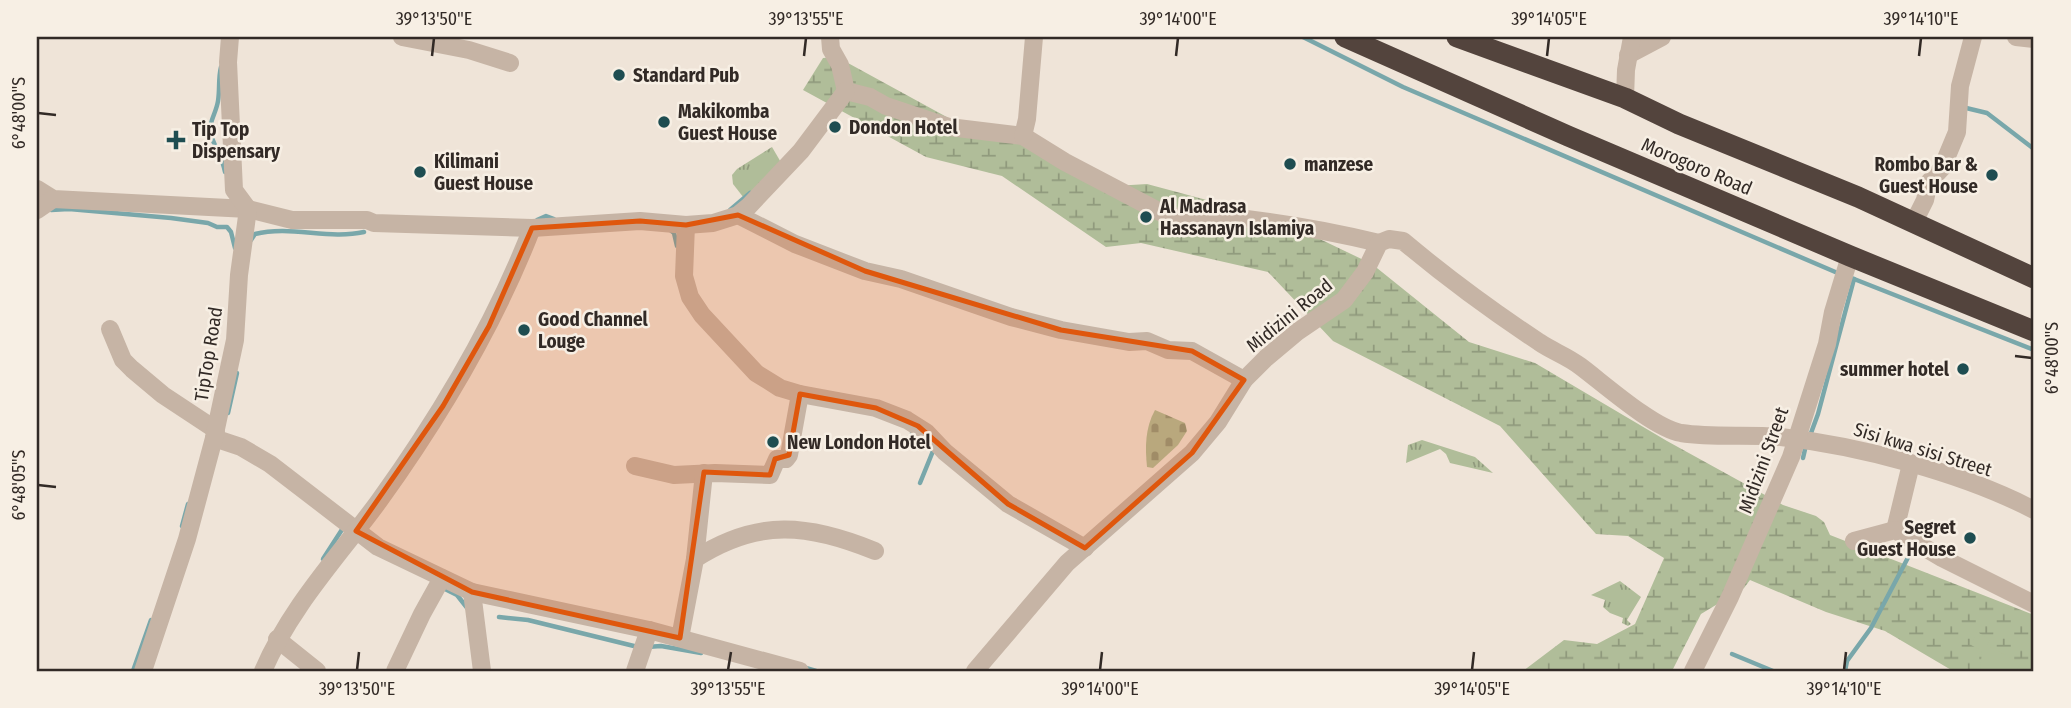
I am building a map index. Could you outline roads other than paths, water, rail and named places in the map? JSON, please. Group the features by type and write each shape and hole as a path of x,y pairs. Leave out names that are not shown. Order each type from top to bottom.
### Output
{"highway":[{"name":"Morogoro Road","path":"1345,37 1568,136 2034,331"},
{"name":"Morogoro Road","path":"1457,37 1625,98 1679,124 1914,222 2034,278"}],"street":[{"path":"230,37 228,62 234,190 248,209"},
{"path":"402,37 469,50 510,64"},
{"path":"37,188 53,199 248,209 292,220 367,220 374,223 532,228 640,221 686,225 713,223 738,215 801,151 846,92 840,65 831,49 830,37"},
{"path":"1023,135 1027,119 1034,37"},
{"path":"1625,98 1632,37"},
{"path":"1628,55 1662,37"},
{"path":"1914,222 1925,200 1929,183 1942,167 1956,132 1960,86 1973,37"},
{"path":"2016,37 2034,38"},
{"path":"846,92 870,97 886,106 949,127 1023,135 1065,162 1170,216 1215,216 1286,224 1378,243 1389,239 1403,241 1479,302 1578,365 1607,389 1660,424 1681,433 1704,436 1797,439"},
{"path":"37,210 53,199"},
{"name":"TipTop Road","path":"143,671 187,539 215,434 235,340 239,275 248,209"},
{"path":"738,215 795,244 865,271 901,279 1011,317 1061,330 1129,342 1147,341 1168,350 1192,351 1244,380"},
{"path":"686,225 684,276 690,297 702,315 756,373 780,388 876,408 918,426 944,452 1008,504 1085,548"},
{"path":"263,671 277,639 316,580 402,469 443,406 489,326 532,228"},
{"name":"Midizini Road","path":"975,671 1067,563 1192,453 1218,422 1244,380 1283,343 1344,300 1365,272 1378,243"},
{"name":"Midizini Street","path":"1693,671 1745,565 1797,439 1827,344 1833,312 1850,256"},
{"path":"110,329 123,360 163,395 215,434 270,464 378,547 472,592 649,630 800,671"},
{"path":"635,466 674,475 770,475 777,459 786,459 789,455 800,394"},
{"name":"Sisi kwa sisi Street","path":"1797,439 1864,451 1911,464 2017,500 2034,510"},
{"path":"1895,530 1911,464"},
{"path":"680,638 695,559 704,473"},
{"path":"695,559 746,534 791,528 827,533 875,551"},
{"path":"1854,541 1895,530 1942,558 2034,604"},
{"path":"395,671 442,578"},
{"path":"472,592 482,671"},
{"path":"635,671 649,630"},
{"path":"277,639 317,671"}],"waterway":[{"path":"1303,37 1403,87 1840,274"},
{"path":"221,67 218,101 210,130 225,172"},
{"path":"1962,107 1987,113 2034,149"},
{"path":"730,210 750,193"},
{"path":"51,210 69,209 208,223 227,227 235,248"},
{"path":"537,220 546,216 554,219"},
{"path":"669,229 674,233 677,246"},
{"path":"251,240 255,234 282,231 337,234 364,232"},
{"path":"1849,277 2034,350"},
{"path":"1811,433 1854,279"},
{"path":"228,413 237,373"},
{"path":"912,433 933,451 920,483"},
{"path":"1803,458 1806,445"},
{"path":"182,526 188,504"},
{"path":"323,559 343,528 341,526"},
{"path":"1845,671 1847,661 1871,628 1913,548"},
{"path":"443,588 457,595 468,609"},
{"path":"499,617 528,620 638,647"},
{"path":"133,671 151,620"},
{"path":"647,647 661,646 701,653"},
{"path":"1732,654 1773,671"},
{"path":"806,668 816,671"}],"place":[{"name":"Standard Pub","path":"619,75"},
{"name":"Makikomba Guest House","path":"664,122"},
{"name":"Dondon Hotel","path":"835,127"},
{"name":"Tip Top Dispensary","path":"176,140"},
{"name":"manzese","path":"1290,164"},
{"name":"Kilimani Guest House","path":"420,172"},
{"name":"Rombo Bar & Guest House","path":"1992,175"},
{"name":"Al Madrasa Hassanayn Islamiya","path":"1146,217"},
{"name":"Good Channel Louge","path":"524,330"},
{"name":"summer hotel","path":"1963,369"},
{"name":"New London Hotel","path":"773,442"},
{"name":"Segret Guest House","path":"1970,538"}]}
